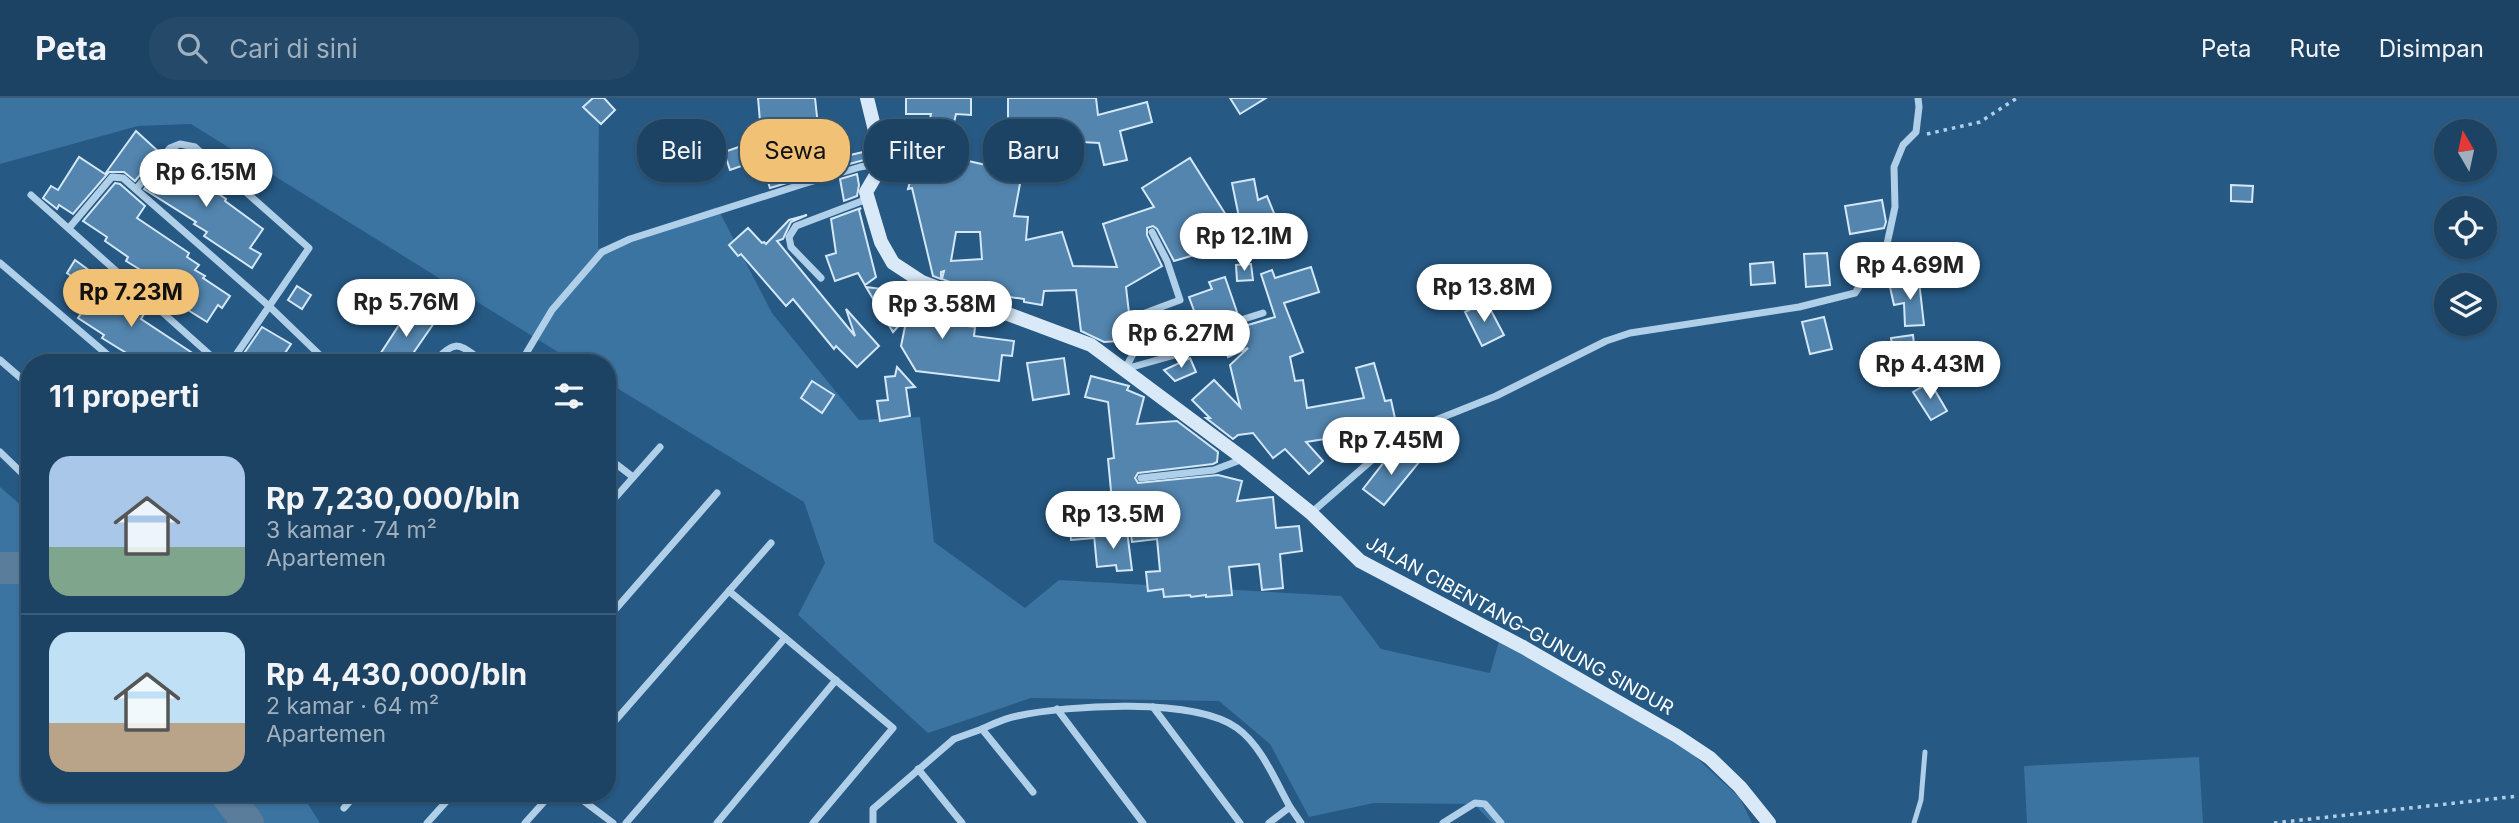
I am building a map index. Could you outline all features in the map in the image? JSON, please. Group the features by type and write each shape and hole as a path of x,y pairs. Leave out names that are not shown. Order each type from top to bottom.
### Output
{"street":[{"path":"867,98 872,119"},
{"path":"1311,513 1403,433 1496,396 1606,341 1630,333 1799,307 1855,293 1887,244 1895,207 1894,167 1903,145 1916,132 1918,98"},
{"path":"137,188 170,148 180,144 195,147 309,248 237,354"},
{"path":"526,354 552,310 603,252 630,239 864,166"},
{"path":"69,228 112,177 123,178 270,307 319,354"},
{"path":"821,278 791,247 789,237 796,226 862,201 872,182"},
{"name":"JALAN CIBENTANG–GUNUNG SINDUR","path":"866,192 881,242 893,263 922,282 1091,345 1244,459 1311,513 1360,561 1523,647 1677,736 1710,758 1740,787 1769,823"},
{"path":"31,195 209,354"},
{"path":"1125,369 1140,341 1136,316 1180,300 1167,261 1152,232"},
{"path":"0,263 107,354"},
{"path":"1125,369 1199,348 1207,344 1205,335 1209,330 1263,313"},
{"path":"441,354 453,345 461,346 472,354"},
{"path":"0,360 21,378"},
{"path":"616,497 660,447"},
{"path":"0,452 21,472"},
{"path":"1141,478 1214,470 1244,459"},
{"path":"616,464 633,477"},
{"path":"616,609 717,494"},
{"path":"616,720 771,542"},
{"path":"729,591 893,728 815,822"},
{"path":"626,823 785,638"},
{"path":"717,823 836,680"},
{"path":"1153,708 1240,823"},
{"path":"873,823 873,809 954,739 1014,716 1058,709 1177,708 1212,715 1238,728 1263,757 1301,823"},
{"path":"1058,709 1143,823"},
{"path":"982,729 1033,792"},
{"path":"918,768 962,823"},
{"path":"344,808 349,802"},
{"path":"427,823 446,802"},
{"path":"525,823 544,802"},
{"path":"585,802 613,823"},
{"path":"1443,823 1475,803 1486,804 1501,823"},
{"path":"1269,823 1290,807"}],"lane":[{"path":"1914,823 1921,800 1925,752"}],"path":[{"path":"1903,145 1929,134 1980,122 2017,98"},
{"path":"2274,823 2519,796"}],"shaded area":[{"path":"0,98 599,98 598,249 717,207 772,313 859,420 920,417 934,542 1025,608 1059,580 1341,596 1381,649 1490,673 1499,641 1684,746 1740,798 1752,823 1492,823 1474,804 1374,803 1309,817 1270,744 1219,701 1031,698 928,733 798,615 825,563 804,502 616,387 616,354 561,354 191,124 138,126 0,164"},
{"path":"0,487 21,505 21,802 307,802 320,823 0,823"},
{"path":"2199,757 2203,823 2027,823 2024,766"}],"building":[{"path":"593,98 604,98 615,110 601,124 583,107"},
{"path":"758,98 815,98 817,119 760,119"},
{"path":"906,98 971,98 971,115 956,114 955,119 930,119 931,114 906,114"},
{"path":"1008,98 1096,98 1098,115 1147,102 1152,122 1120,131 1127,160 1104,165 1099,143 1084,142 1084,119 1008,119"},
{"path":"1230,98 1266,98 1240,114"},
{"path":"136,131 159,152 135,181 124,172 109,172 73,214 59,205 57,209 43,198 51,186 58,190 79,157 105,174"},
{"path":"740,146 740,167 730,170 726,151"},
{"path":"863,152 864,160 850,164 850,155"},
{"path":"172,155 207,177 205,181 218,189 216,192 226,199 225,201 263,229 250,248 261,254 252,268 204,236 207,232 194,224 196,222 144,189"},
{"path":"1190,158 1238,234 1201,253 1174,261 1157,229 1153,226 1147,228 1147,235 1162,266 1126,287 1129,313 1132,312 1134,340 1104,342 1081,331 1076,290 1044,291 1042,305 1024,302 1024,299 989,294 989,297 942,279 944,271 941,272 941,279 933,276 912,188 908,189 910,182 969,182 969,161 983,164 983,182 1020,182 1014,216 1028,217 1026,240 1062,232 1073,266 1117,267 1103,224 1154,207 1142,188","holes":["956,232 980,232 982,259 951,261"]},
{"path":"857,174 857,196 844,201 841,182 850,182 850,176"},
{"path":"1254,179 1258,200 1267,196 1276,218 1242,232 1232,183"},
{"path":"768,182 790,182 770,188"},
{"path":"115,183 120,184 145,206 137,218 189,253 187,257 199,265 195,270 230,296 222,308 218,305 207,322 172,300 173,298 161,290 163,287 150,279 152,277 126,261 128,257 105,241 107,237 83,221"},
{"path":"2231,185 2253,186 2252,202 2231,201"},
{"path":"1882,200 1886,222 1884,228 1850,234 1845,206"},
{"path":"861,208 859,210 876,277 865,285 858,273 835,281 826,256 836,253 831,219"},
{"path":"807,215 791,222 783,239 777,241 855,336 846,309 879,346 857,367 836,346 834,349 793,299 786,306 741,254 738,256 729,245 748,228 766,244 789,220"},
{"path":"1827,253 1830,285 1806,287 1804,254"},
{"path":"75,260 101,279 93,292 67,273"},
{"path":"1773,262 1775,283 1751,285 1750,264"},
{"path":"1251,264 1253,280 1237,281 1236,265"},
{"path":"1311,267 1319,292 1284,303 1303,352 1290,357 1295,381 1303,380 1307,408 1364,398 1356,368 1374,363 1385,401 1391,400 1396,423 1354,432 1357,434 1306,442 1323,461 1309,474 1285,449 1273,458 1253,433 1238,435 1233,439 1206,418 1210,418 1192,400 1214,380 1240,407 1230,365 1248,348 1228,357 1221,333 1275,317 1261,274 1272,270 1275,278"},
{"path":"1225,277 1238,315 1218,321 1218,317 1199,324 1189,297 1212,289 1209,282"},
{"path":"1919,281 1924,325 1905,326 1904,303 1894,305 1890,287"},
{"path":"102,282 144,314 141,319 194,354 128,354 102,338 104,335 78,318"},
{"path":"297,286 311,295 302,309 288,300"},
{"path":"866,287 906,292 904,307 929,311 927,321 975,327 974,336 1014,341 1012,356 1002,355 999,381 916,371 901,346 907,317 893,332"},
{"path":"1486,301 1504,335 1482,346 1465,312"},
{"path":"413,309 434,323 413,354 380,354 401,322 404,324"},
{"path":"1824,317 1832,349 1810,354 1802,322"},
{"path":"262,327 291,344 284,354 243,354"},
{"path":"1913,335 1915,353 1894,357 1891,338"},
{"path":"1064,358 1069,394 1033,400 1027,363"},
{"path":"1190,358 1196,372 1175,381 1164,370"},
{"path":"897,367 915,387 906,388 910,416 880,421 877,401 888,400 885,377 895,376"},
{"path":"1091,376 1129,386 1127,390 1144,397 1137,424 1177,421 1218,452 1217,462 1213,464 1138,473 1135,478 1138,483 1218,475 1242,481 1237,501 1273,497 1276,528 1299,526 1302,551 1280,554 1283,588 1262,590 1259,564 1229,567 1232,595 1164,597 1163,589 1148,591 1146,572 1160,571 1157,539 1132,542 1130,528 1136,527 1133,498 1112,501 1108,459 1114,458 1108,402 1085,397"},
{"path":"812,381 834,395 822,413 801,398"},
{"path":"1930,382 1947,411 1931,420 1913,392"},
{"path":"1406,450 1420,461 1384,505 1363,489 1388,457 1396,463"},
{"path":"1092,523 1094,538 1071,540 1070,525"},
{"path":"1127,531 1132,570 1117,571 1116,565 1097,567 1094,535"}],"waterway":[{"path":"0,568 21,568"},
{"path":"232,802 248,823"}]}
